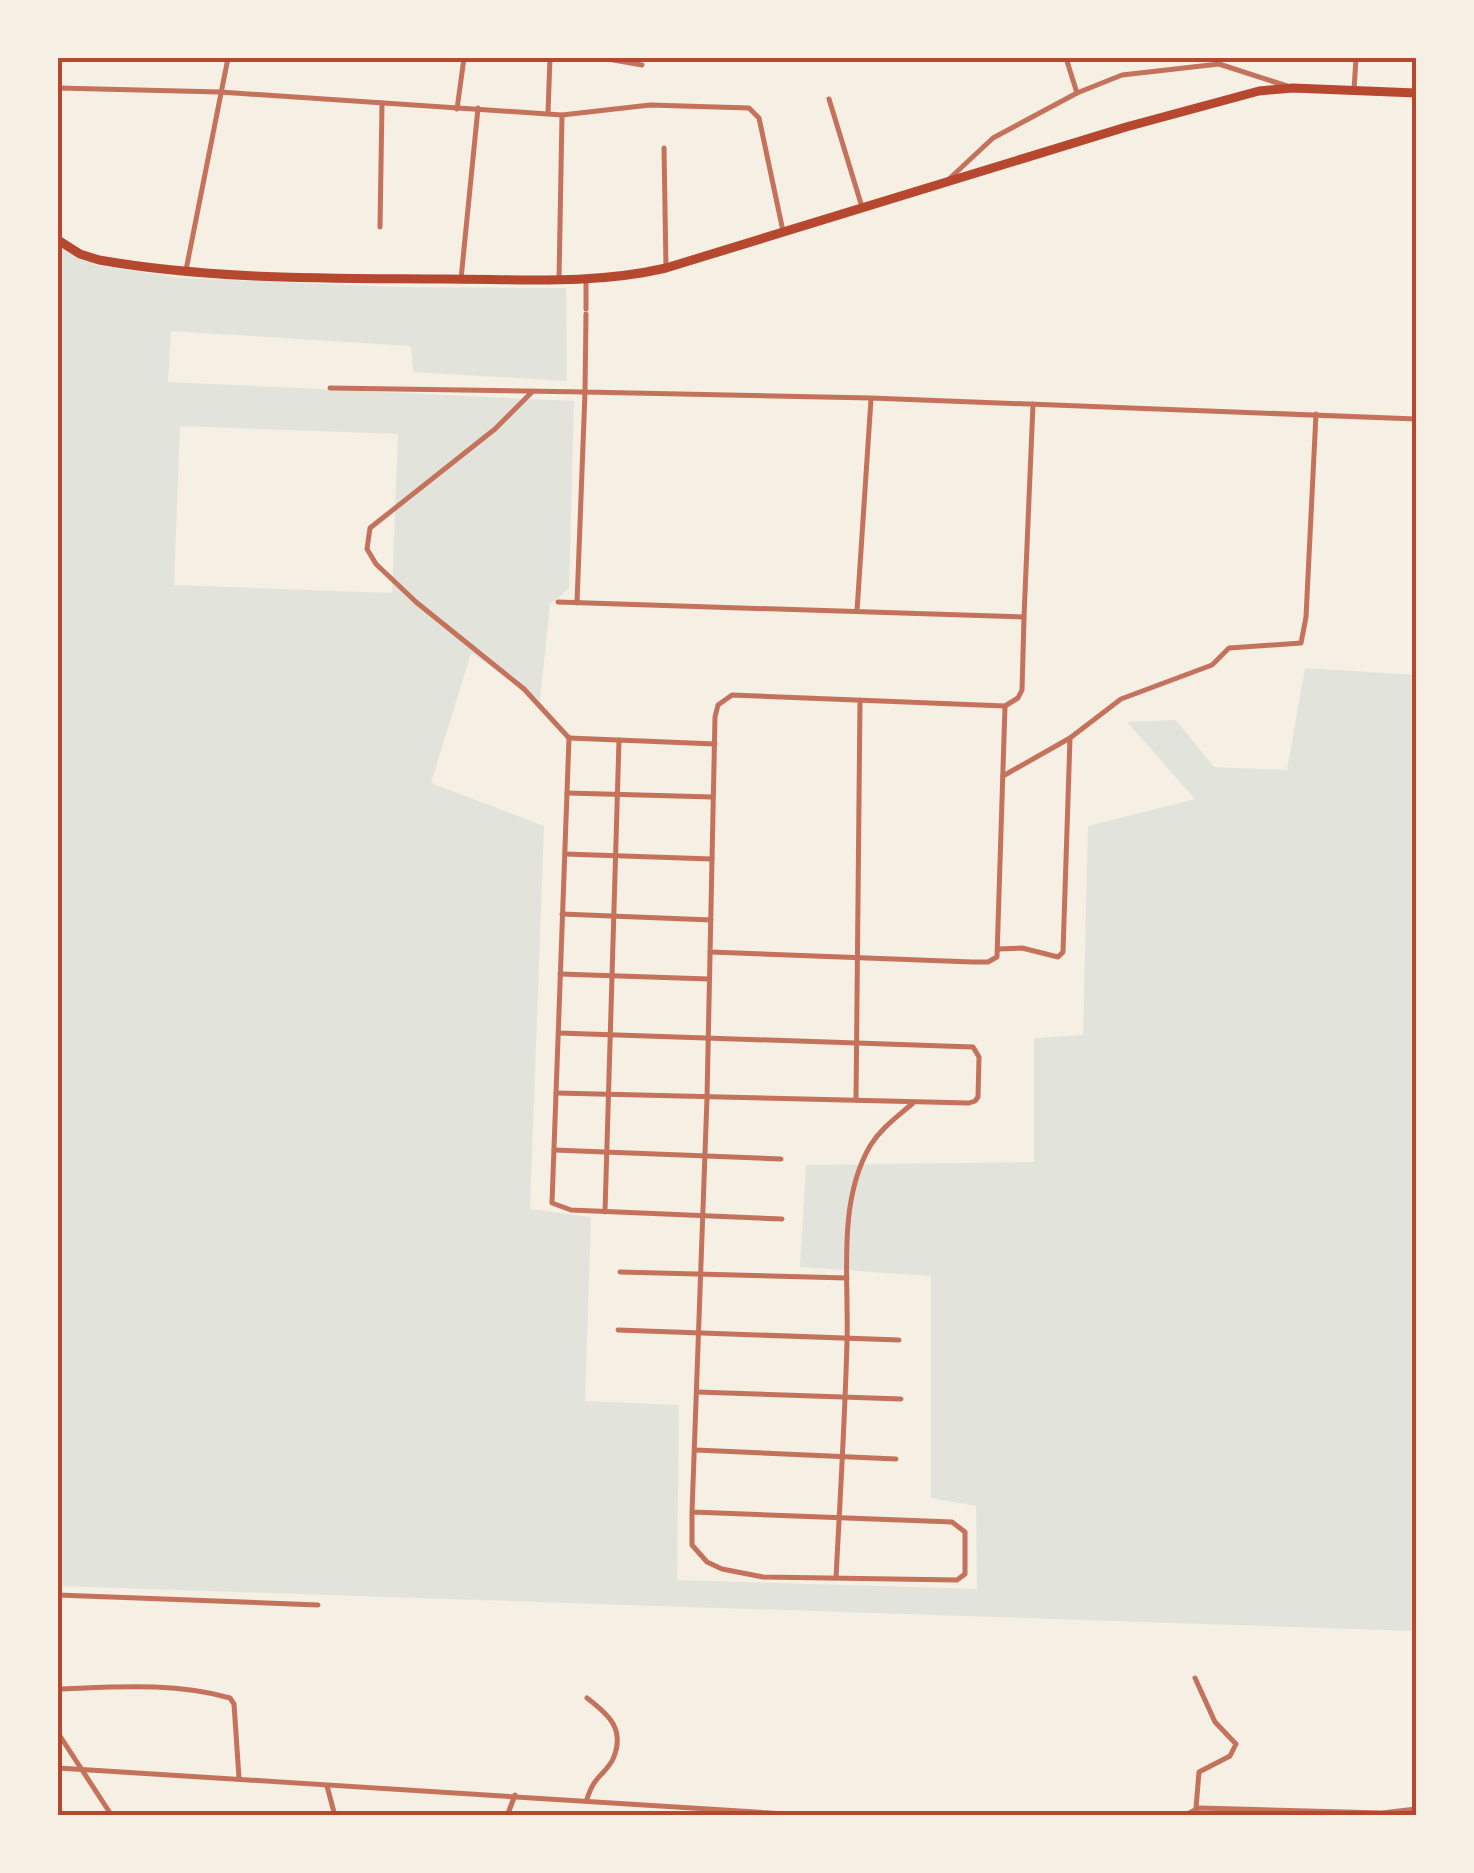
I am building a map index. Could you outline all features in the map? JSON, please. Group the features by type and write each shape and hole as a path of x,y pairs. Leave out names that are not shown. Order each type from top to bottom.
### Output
{"highway":[{"path":"58,240 80,254 100,260 250,276 620,278 666,268 1163,116 1260,91 1293,88 1416,94"}],"street":[{"path":"186,271 228,58"},
{"path":"457,109 464,58"},
{"path":"548,113 550,58"},
{"path":"602,58 642,65"},
{"path":"1066,58 1077,93"},
{"path":"1354,90 1356,58"},
{"path":"946,182 993,138 1077,93 1122,75 1220,60 1293,88"},
{"path":"58,88 220,92 562,115 650,105 736,107 755,111 759,118 782,231"},
{"path":"829,99 862,207"},
{"path":"380,227 382,103"},
{"path":"460,279 478,108"},
{"path":"559,280 562,115"},
{"path":"664,148 666,268"},
{"path":"578,603 586,280"},
{"path":"330,388 871,398 1416,419"},
{"path":"532,392 494,429 370,528 367,550 376,564 416,602 524,689 569,738 714,744"},
{"path":"857,610 871,398"},
{"path":"692,1512 952,1522 965,1532 965,1574 957,1580 763,1577 722,1569 707,1562 692,1544 692,1512 708,1098 714,744 718,705 732,695 1005,706 1018,698 1022,690 1033,404"},
{"path":"1003,776 1070,738 1122,699 1212,665 1229,648 1301,643 1306,616 1316,414"},
{"path":"558,602 1024,617"},
{"path":"856,1100 860,700"},
{"path":"710,952 988,962 998,957 1005,706"},
{"path":"569,738 552,1203 571,1210 782,1219"},
{"path":"998,949 1022,948 1058,956 1063,952 1070,738"},
{"path":"605,1212 619,740"},
{"path":"566,793 713,797"},
{"path":"564,854 712,860"},
{"path":"562,914 711,920"},
{"path":"560,974 709,980"},
{"path":"556,1093 976,1101 978,1050 558,1034"},
{"path":"836,1578 852,1197 869,1148 886,1125 915,1101"},
{"path":"554,1150 781,1158"},
{"path":"620,1272 847,1278"},
{"path":"618,1330 899,1340"},
{"path":"697,1392 901,1400"},
{"path":"695,1450 896,1459"},
{"path":"58,1594 318,1605"},
{"path":"1195,1678 1215,1722 1236,1744 1230,1756 1199,1772 1196,1808"},
{"path":"58,1688 200,1689 230,1698 234,1704 239,1778"},
{"path":"587,1698 610,1716 617,1728 614,1756 592,1781 587,1799"},
{"path":"58,1733 112,1816"},
{"path":"58,1768 819,1816"},
{"path":"327,1786 335,1816"},
{"path":"507,1816 515,1794"},
{"path":"680,1805 680,1816"},
{"path":"1183,1816 1196,1808 1382,1813 1416,1810"}],"shaded area":[{"path":"58,241 95,265 181,278 396,287 566,288 567,381 413,372 411,346 171,331 168,382 574,401 569,589 550,604 540,700 471,653 431,783 544,826 530,1209 591,1217 585,1401 679,1405 677,1580 977,1589 976,1506 931,1498 931,1276 800,1267 806,1165 1034,1162 1034,1038 1083,1035 1088,826 1195,799 1127,722 1176,720 1214,767 1287,770 1305,668 1416,675 1416,1631 58,1586","holes":["180,426 398,434 392,593 174,585"]}]}
